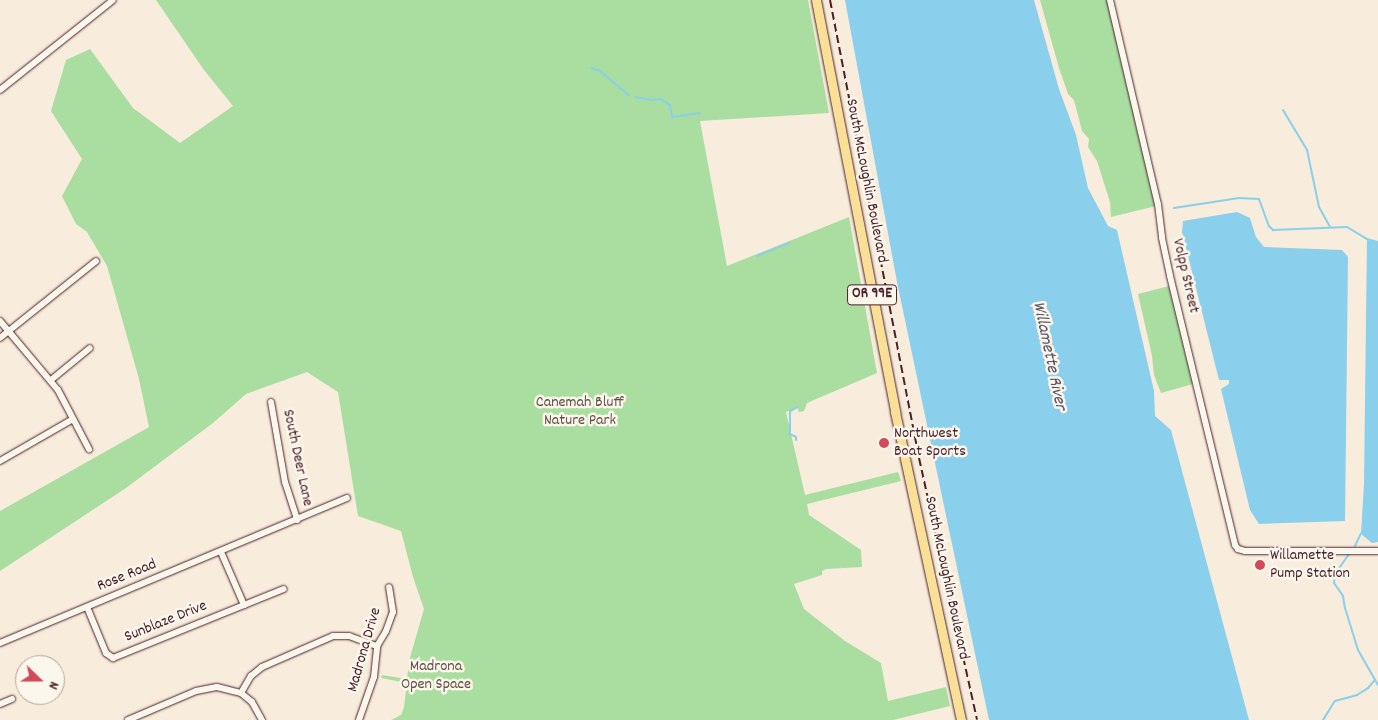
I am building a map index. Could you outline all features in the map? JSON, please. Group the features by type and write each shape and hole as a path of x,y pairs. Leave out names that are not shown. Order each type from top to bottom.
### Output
{"highway":[{"name":"South McLoughlin Boulevard","path":"816,0 895,412 961,720"}],"street":[{"path":"0,90 113,0"},
{"name":"Volpp Street","path":"1110,0 1158,204 1162,238 1170,276 1235,545 1238,549 1245,551 1378,551"},
{"path":"0,338 96,261"},
{"path":"0,320 63,397 89,449"},
{"path":"51,380 90,348"},
{"name":"South Deer Lane","path":"271,402 285,482 297,520"},
{"path":"0,461 73,419"},
{"name":"Rose Road","path":"0,644 347,498"},
{"path":"221,552 244,605"},
{"name":"Madrona Drive","path":"359,720 374,676 377,646 386,631 392,612 389,587"},
{"name":"Sunblaze Drive","path":"87,607 106,653 114,658 284,589"},
{"path":"241,693 251,676 262,667 333,636 349,636 377,646"},
{"path":"128,720 208,688 223,687 241,693 252,702 262,720"},
{"path":"0,704 12,699"}],"green space":[{"name":"Canemah Bluff Nature Park","path":"156,0 808,0 829,113 700,121 727,266 849,217 877,373 807,403 804,411 799,412 797,407 786,412 805,495 898,472 901,481 807,504 809,515 861,550 862,567 826,569 822,571 822,575 794,584 804,609 845,641 881,663 888,701 946,687 950,706 893,720 391,720 401,715 407,683 381,678 382,675 407,679 409,661 424,609 413,577 401,531 358,516 338,392 307,372 246,394 213,423 126,488 0,571 0,511 149,427 139,379 107,266 87,232 76,224 62,196 82,159 51,111 66,60 90,49 133,108 180,143 233,106 204,70"},
{"path":"1040,0 1107,0 1156,206 1111,217 1110,202 1097,161 1088,147 1089,139 1082,131 1074,100 1068,94"},
{"path":"1169,286 1193,384 1161,393 1154,375 1152,356 1138,294"}],"water":[{"name":"Willamette River","path":"845,0 1034,0 1059,89 1076,135 1088,188 1108,226 1117,230 1154,391 1155,416 1171,430 1249,720 989,720 897,282"},
{"path":"1237,212 1250,218 1256,237 1264,247 1342,250 1348,257 1345,521 1259,524 1250,510 1221,389 1229,384 1229,380 1219,380 1182,232 1183,221"},
{"path":"1367,238 1378,241 1378,542 1372,543 1361,534 1364,484"}],"waterway":[{"path":"591,68 600,71 629,95"},
{"path":"636,97 652,100 661,99 670,105 672,117 700,113"},
{"path":"1283,110 1307,150 1319,207 1330,227"},
{"path":"1174,208 1239,198 1259,199 1269,226 1273,230 1347,227 1367,239"},
{"path":"757,256 790,243"},
{"path":"796,440 796,437 790,434 790,411 798,407"},
{"path":"1355,546 1361,533"},
{"path":"1349,554 1335,574 1334,583 1343,596 1358,650 1378,685"},
{"path":"1323,720 1335,701 1357,695 1368,688 1375,680"}],"railway":[{"path":"830,0 919,458 977,720"}],"place":[{"name":"Northwest Boat Sports","path":"884,443"},
{"name":"Willamette Pump Station","path":"1260,565"}],"park label":[{"name":"Madrona Open Space","path":"436,676"}]}
